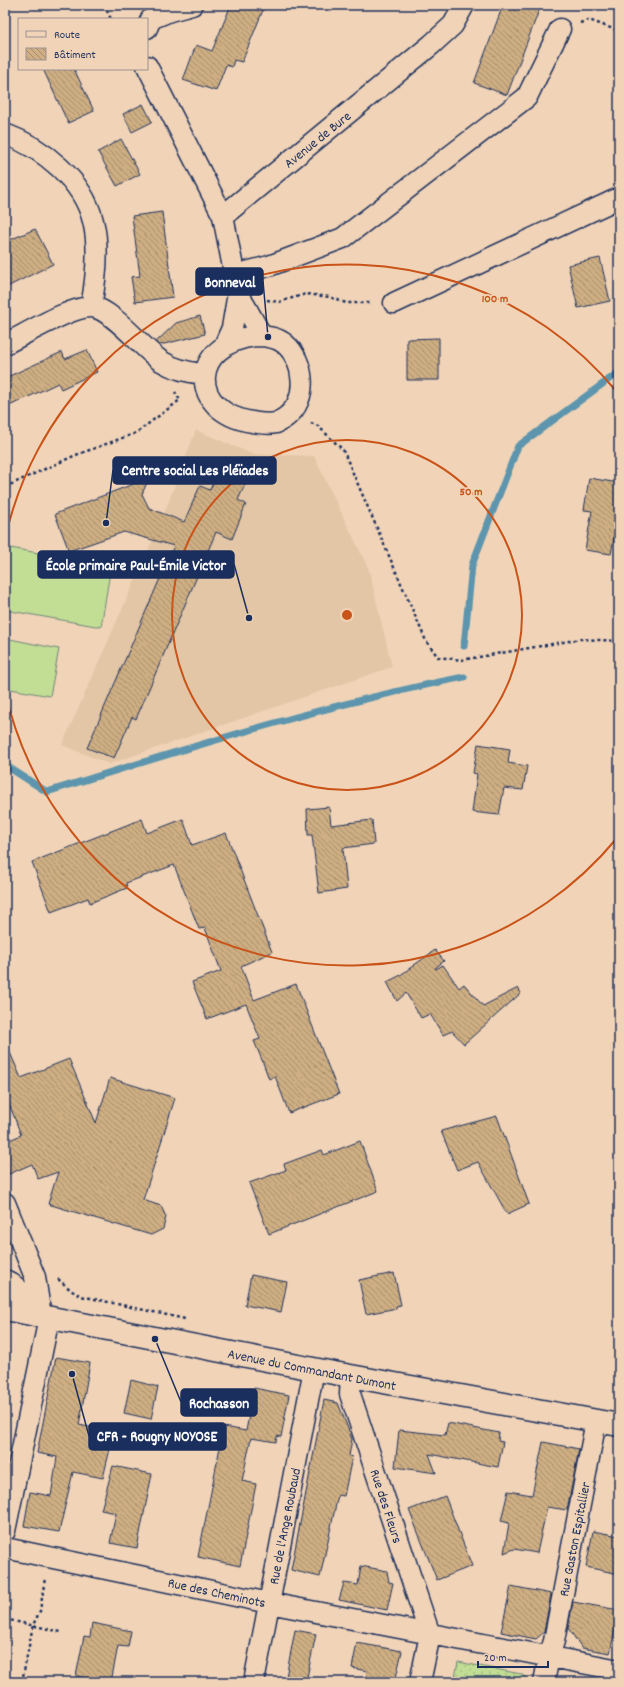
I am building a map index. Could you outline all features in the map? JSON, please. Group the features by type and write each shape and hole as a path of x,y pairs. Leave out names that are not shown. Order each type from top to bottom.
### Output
{"main road":[{"path":"5,1281 15,1286 42,1316"},
{"name":"Avenue du Commandant Dumont","path":"5,1309 351,1376 619,1425"}],"street":[{"path":"148,26 151,19 170,11 192,5"},
{"name":"Avenue de Bure","path":"223,216 431,45 453,25 464,5"},
{"path":"237,284 268,266 343,238 528,97 560,29"},
{"path":"148,68 223,216 237,284 262,336"},
{"path":"5,134 39,151 63,170 87,203 93,222 96,246 96,272 91,307"},
{"path":"394,303 619,198"},
{"path":"224,346 232,328 237,284"},
{"path":"5,344 64,315 91,307 101,310 113,318 161,361 176,368 205,374"},
{"path":"262,336 277,339 284,343 293,352 302,376 298,403 290,414 277,423 262,424 245,421 228,415 211,400 206,386 205,374 211,357 224,346 243,337 262,336"},
{"path":"5,1203 35,1277 42,1316 5,1531"},
{"name":"Rue de l'Ange Roubaud","path":"254,1682 314,1369"},
{"name":"Rue des Fleurs","path":"351,1376 350,1394 430,1635"},
{"name":"Rue Gaston Espitallier","path":"544,1682 554,1641 596,1421"},
{"name":"Rue des Cheminots","path":"5,1548 269,1603 549,1657"},
{"path":"420,1682 430,1635"},
{"path":"549,1657 619,1670"}],"path":[{"path":"104,5 110,18"},
{"path":"560,29 589,20 619,31"},
{"path":"265,300 280,302 306,294 330,298 346,303 394,303"},
{"path":"5,486 76,455 136,433 180,400"},
{"path":"290,414 318,426 343,450 426,641 438,657 462,660 580,639 619,641"},
{"path":"57,1277 72,1291 81,1296 186,1319"},
{"path":"22,1682 33,1625 40,1611 49,1557"},
{"path":"5,1619 62,1632"}],"shaded area":[{"path":"196,430 252,454 314,456 369,570 392,667 109,764 62,745 162,519"}],"green space":[{"path":"5,547 111,566 101,627 5,610"},
{"path":"5,638 59,649 50,696 5,688"},
{"path":"458,1662 521,1674 526,1678 527,1682 454,1682"}],"building":[{"path":"231,5 265,5 242,62 234,60 232,67 226,65 216,91 183,80 196,45 212,51"},
{"path":"503,5 541,5 507,95 474,83"},
{"path":"43,70 74,70 94,111 68,123"},
{"path":"143,104 152,122 132,132 123,114"},
{"path":"121,139 140,174 117,186 98,152"},
{"path":"162,212 173,297 135,302 131,277 140,276 132,216"},
{"path":"35,229 53,264 5,288 5,242"},
{"path":"600,258 610,301 578,308 568,265"},
{"path":"200,316 205,334 160,345 156,342 176,323"},
{"path":"439,338 439,380 407,380 407,339"},
{"path":"87,350 97,372 61,389 58,383 5,408 5,378 62,352 65,359"},
{"path":"220,466 248,478 238,500 246,504 232,539 216,532 136,719 132,717 114,758 87,748 174,546 124,532 69,551 55,514 149,478 142,494 149,508 184,522 200,486 210,490"},
{"path":"589,478 619,483 619,512 611,554 585,550 592,511 584,510"},
{"path":"478,744 510,749 508,763 527,766 523,790 504,788 499,815 472,812 477,774 473,773"},
{"path":"329,807 331,825 372,820 374,844 343,848 347,889 319,893 312,835 308,835 307,809"},
{"path":"142,819 147,833 183,819 192,845 226,833 272,952 241,966 254,1000 296,984 339,1094 289,1113 275,1076 269,1079 254,1041 260,1039 246,1004 207,1019 192,982 221,971 205,928 199,929 174,865 126,883 127,888 90,903 88,898 51,912 32,862"},
{"path":"435,950 444,961 435,968 436,969 443,965 459,988 464,984 483,1006 518,988 521,993 464,1044 452,1031 443,1035 430,1014 421,1018 406,993 397,1001 387,982 399,976"},
{"path":"5,1041 21,1078 69,1059 96,1123 110,1078 175,1098 143,1200 161,1206 166,1217 163,1229 151,1235 48,1204 58,1172 38,1179 32,1164 9,1174 5,1164 5,1142 21,1135 5,1093"},
{"path":"497,1116 529,1204 507,1214 478,1162 457,1170 441,1131"},
{"path":"360,1141 378,1191 269,1234 249,1183 286,1170 284,1164 322,1150 324,1155"},
{"path":"394,1273 401,1305 396,1306 397,1308 366,1314 359,1280"},
{"path":"251,1275 287,1282 281,1312 245,1305"},
{"path":"56,1357 90,1363 79,1425 114,1432 103,1478 73,1472 59,1532 24,1526 30,1492 51,1496 57,1457 37,1453"},
{"path":"131,1380 158,1387 151,1419 124,1413"},
{"path":"254,1388 289,1395 281,1437 277,1436 276,1442 251,1438 242,1481 256,1484 240,1566 198,1557 224,1427 246,1431"},
{"path":"324,1400 338,1403 352,1439 349,1456 352,1457 344,1496 338,1495 320,1577 291,1570"},
{"path":"448,1423 499,1433 498,1441 503,1442 498,1467 429,1454 436,1473 395,1467 399,1430 445,1435"},
{"path":"543,1442 579,1449 567,1510 547,1507 537,1553 514,1549 504,1553 509,1523 501,1521 508,1491 532,1495"},
{"path":"113,1466 152,1474 137,1548 110,1543 116,1513 101,1510"},
{"path":"445,1496 472,1566 437,1580 409,1510"},
{"path":"593,1531 619,1536 619,1574 586,1567"},
{"path":"361,1566 387,1571 389,1582 393,1583 387,1610 339,1600 344,1583 358,1585"},
{"path":"511,1586 551,1594 544,1632 536,1639 501,1632"},
{"path":"573,1602 619,1610 610,1653 582,1648 568,1628"},
{"path":"92,1623 131,1631 128,1647 118,1646 111,1682 76,1676 84,1636 90,1637"},
{"path":"295,1630 316,1634 306,1682 285,1682"},
{"path":"357,1643 402,1651 395,1682 365,1682 367,1671 352,1668"}],"waterway":[{"path":"464,646 472,565 518,446 619,372"},
{"path":"5,765 47,792 202,744 306,714 411,688 464,677"}],"place":[{"name":"Bonneval","path":"268,337"},
{"name":"Centre social Les Pléïades","path":"106,523"},
{"name":"École primaire Paul-Émile Victor","path":"249,618"},
{"name":"Rochasson","path":"155,1339"},
{"name":"CFR - Rougny NOYOSE","path":"72,1374"}]}
